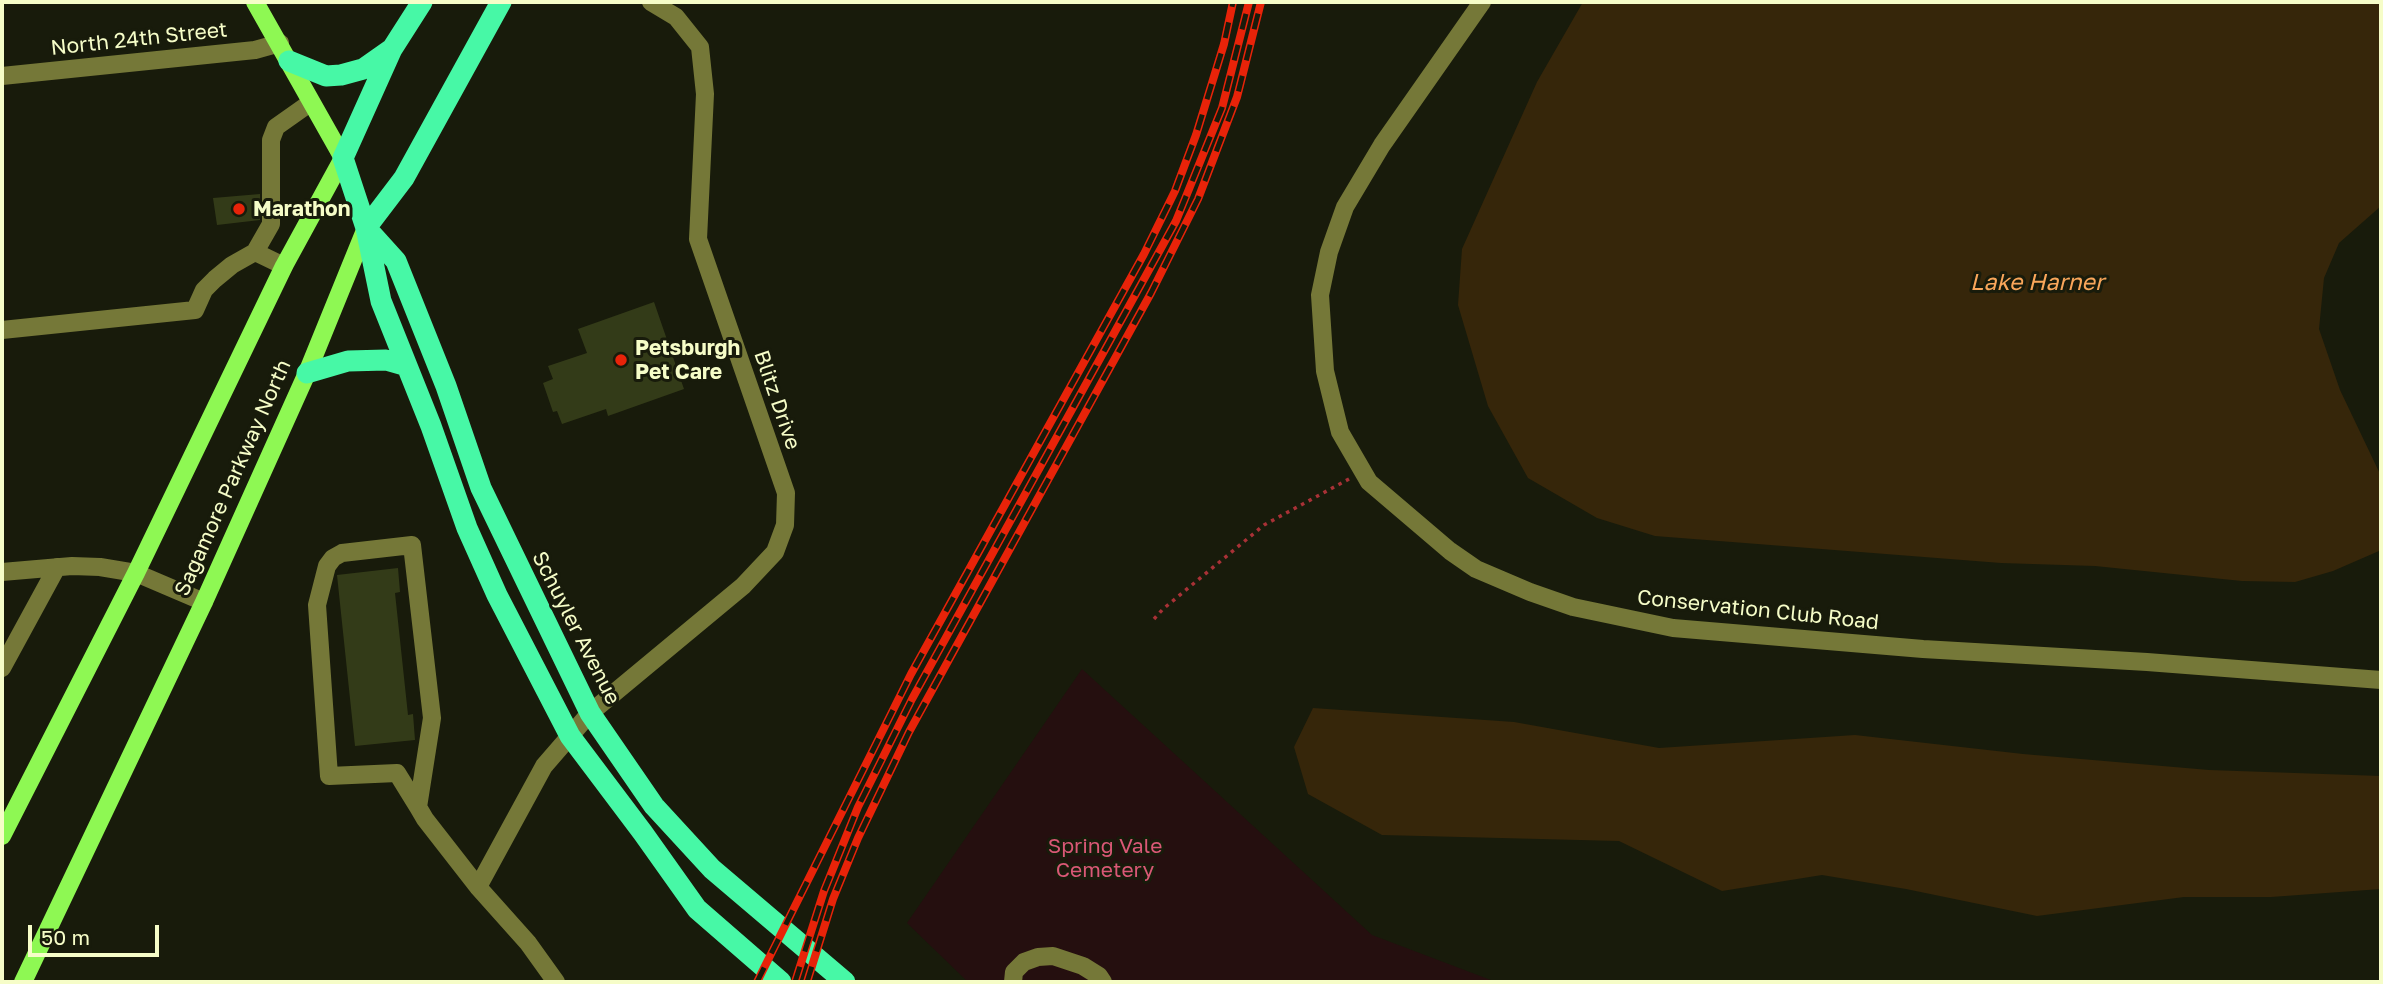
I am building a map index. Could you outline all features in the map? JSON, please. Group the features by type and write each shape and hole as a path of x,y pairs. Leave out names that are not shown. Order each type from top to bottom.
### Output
{"highway":[{"name":"Sagamore Parkway North","path":"343,158 392,49 422,2"},
{"name":"Sagamore Parkway North","path":"366,228 404,178 501,2"},
{"path":"285,52 326,76 363,69 392,49"},
{"name":"Schuyler Avenue","path":"343,158 366,228 381,301 467,528 497,595 570,736 697,909 781,982"},
{"name":"Schuyler Avenue","path":"366,228 396,261 446,386 481,488 590,713 654,806 712,869 845,982"},
{"path":"307,373 348,361 386,360 407,366"}],"main road":[{"name":"Schuyler Avenue","path":"255,2 343,158"},
{"name":"Sagamore Parkway North","path":"2,836 136,573 284,266 343,158"},
{"name":"Sagamore Parkway North","path":"23,982 204,602 307,373 366,228"}],"street":[{"name":"Blitz Drive","path":"478,887 544,766 590,713 743,586 775,552 785,525 786,493 698,239 705,94 700,47 676,18 651,2"},
{"name":"Conservation Club Road","path":"1482,2 1424,82 1345,207 1329,252 1320,295 1325,371 1340,432 1369,482 1413,522 1476,569 1530,592 1573,607 1673,628 1923,649 2147,662 2381,680"},
{"name":"North 24th Street","path":"2,76 255,50 285,52"},
{"path":"2,330 195,310 209,285 232,265 255,252 271,224 271,140 276,127 310,103"},
{"path":"255,252 284,266"},
{"path":"418,807 432,718 412,545 342,553 333,558 327,566 317,605 329,776 397,773 418,807 478,887 528,943 555,982"},
{"path":"2,668 57,567"},
{"path":"2,572 57,567 100,567 136,573 204,602"},
{"path":"1013,982 1014,972 1024,962 1038,957 1053,957 1083,966 1104,982"}],"path":[{"path":"1154,619 1264,525 1363,472"}],"green space":[{"name":"Spring Vale Cemetery","path":"1082,669 1372,935 1496,982 968,982 907,923"}],"water":[{"name":"Lake Harner","path":"1583,2 2381,2 2381,206 2339,243 2324,278 2319,329 2340,390 2381,476 2379,551 2333,571 2295,582 2242,581 2095,566 2001,563 1655,536 1597,518 1528,478 1488,406 1458,305 1462,249 1537,82"},
{"path":"1313,708 1514,722 1659,748 1855,735 2023,754 2209,770 2381,776 2381,889 2271,897 2184,897 2037,916 1822,875 1722,891 1619,841 1382,835 1308,794 1294,747"}],"building":[{"name":"Marathon","path":"260,194 260,220 217,225 213,198"},
{"name":"Petsburgh Pet Care","path":"654,302 684,389 608,416 606,409 562,424 557,411 553,412 543,383 553,379 548,366 587,353 578,329"},
{"path":"398,568 400,592 395,593 408,715 413,714 415,740 355,746 337,575"}],"railway":[{"path":"757,982 911,674 1144,254 1175,191 1196,135 1224,44 1233,2"},
{"path":"795,982 824,891 858,807 912,699 1176,221 1222,108 1249,2"},
{"path":"807,982 833,899 858,838 909,732 1151,293 1198,199 1237,97 1261,2"}],"place":[{"name":"Marathon","path":"239,209"},
{"name":"Petsburgh Pet Care","path":"621,360"}]}
